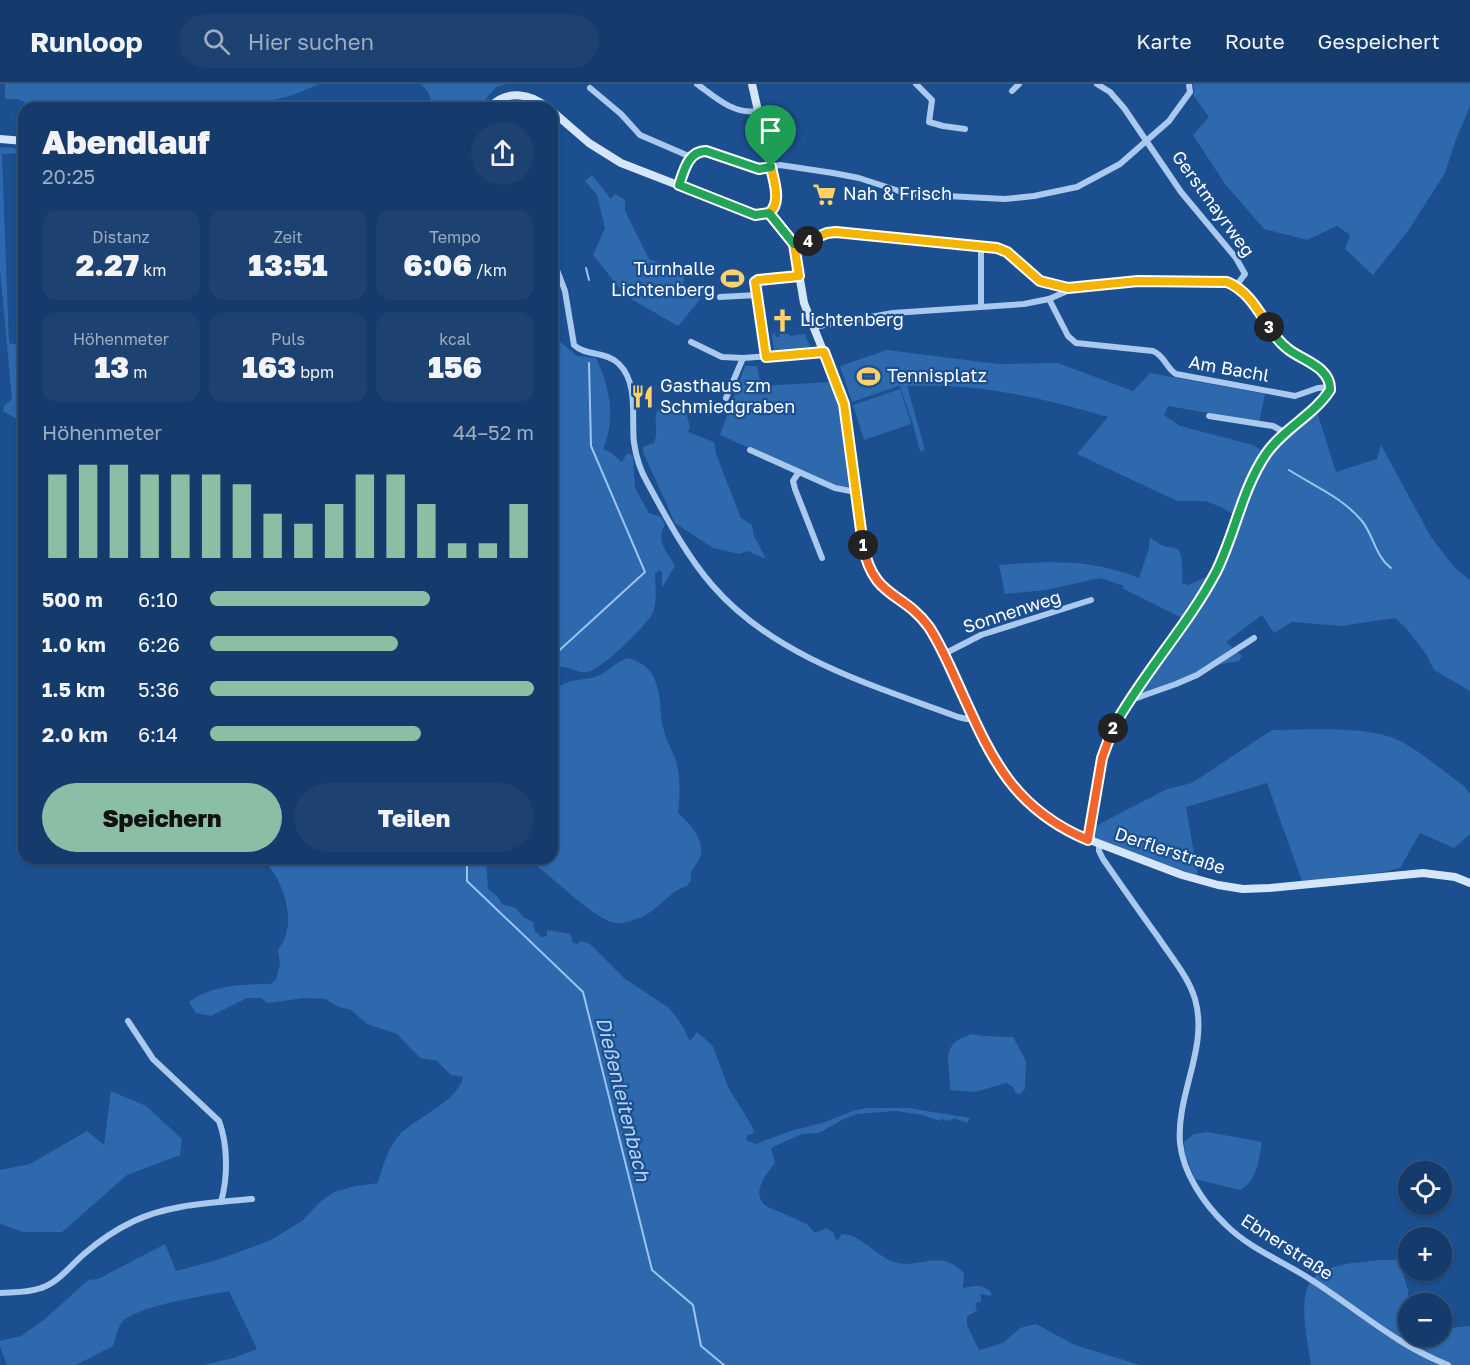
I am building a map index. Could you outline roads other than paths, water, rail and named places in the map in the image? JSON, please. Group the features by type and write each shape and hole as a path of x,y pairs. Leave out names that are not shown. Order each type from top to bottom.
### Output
{"street":[{"path":"697,84 727,106 746,111 758,111"},
{"path":"558,116 602,152 634,168 755,215 769,213 774,210 777,201 753,84"},
{"path":"916,84 932,99 929,122 965,129"},
{"path":"1012,91 1019,84"},
{"path":"679,185 691,157 702,151 759,169 786,166 859,178 908,194 1019,198 1077,187 1120,164 1148,141 1116,98 1097,84"},
{"name":"Gerstmayrweg","path":"1189,84 1190,92 1184,101 1169,121 1148,141 1193,207 1240,263 1245,274 1236,286"},
{"path":"590,88 621,114 640,135 691,157"},
{"path":"496,102 514,95 531,97 539,102"},
{"path":"0,140 18,141"},
{"path":"769,213 794,244 836,232 997,248 1007,252 1040,281 1056,286 1074,288 1138,281 1216,281 1236,286 1253,304 1282,345 1319,368 1329,381 1331,387 1324,398 1284,432 1271,447 1257,470 1216,572 1188,617 1128,701 1112,730 1102,758 1088,840"},
{"name":"Derflerstraße","path":"794,244 804,303 844,404 864,550 872,573 884,589 920,617 929,628 944,654 995,761 1016,790 1048,819 1088,840 1195,879 1218,885 1242,889 1269,888 1409,873 1436,873 1470,882"},
{"path":"981,246 981,306"},
{"path":"558,273 565,291 574,345 580,350 610,357 625,372 632,395 634,440 640,465 692,559 711,584 733,607 755,624 809,658 831,669 958,717 973,718"},
{"path":"766,357 757,280 799,276"},
{"path":"814,327 893,313 1024,304 1049,299 1074,288"},
{"path":"720,297 757,295"},
{"name":"Am Bachl","path":"1049,299 1068,336 1076,344 1153,351 1160,355 1168,368 1176,374 1286,394 1300,396 1318,388 1331,387"},
{"path":"692,342 722,357 766,357 824,352"},
{"path":"726,398 743,358"},
{"path":"1209,416 1273,426 1284,432"},
{"path":"750,450 835,488 856,492"},
{"path":"799,472 793,481 795,489 822,558"},
{"name":"Sonnenweg","path":"944,654 981,635 1091,600"},
{"path":"1128,701 1197,675 1254,638"},
{"name":"Ebnerstraße","path":"1099,844 1103,859 1182,972 1194,998 1198,1018 1197,1039 1185,1091 1180,1137 1185,1166 1198,1189 1221,1220 1247,1242 1312,1280 1406,1345 1448,1365"},
{"path":"128,1021 153,1059 219,1121 223,1131 225,1175 221,1202"},
{"path":"0,1293 43,1288 52,1283 85,1253 133,1221 166,1209 252,1199"}],"waterway":[{"name":"Dießenleitenbach","path":"586,268 589,280"},
{"name":"Dießenleitenbach","path":"558,652 645,572 591,446 589,363"},
{"path":"1289,470 1346,505 1362,521 1381,558 1391,568"},
{"name":"Dießenleitenbach","path":"467,864 467,881 583,992 652,1270 693,1305 701,1346 724,1365"}],"place":[{"name":"Nah & Frisch","path":"825,194"},
{"name":"Turnhalle Lichtenberg","path":"733,279"},
{"name":"Lichtenberg","path":"782,320"},
{"name":"Tennisplatz","path":"869,376"},
{"name":"Gasthaus zm Schmiedgraben","path":"642,396"}]}
